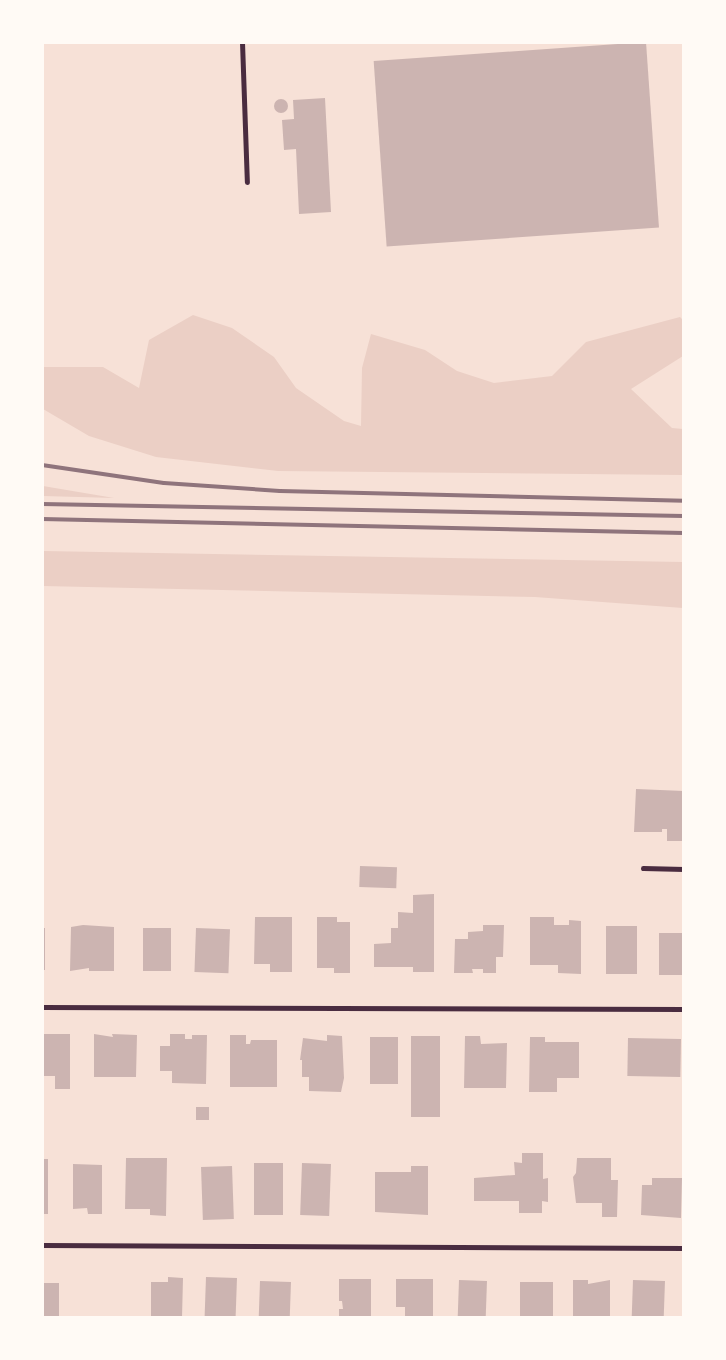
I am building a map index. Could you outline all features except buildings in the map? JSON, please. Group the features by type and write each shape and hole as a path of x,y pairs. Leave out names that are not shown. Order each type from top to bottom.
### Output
{"street":[{"path":"242,42 247,182"},
{"path":"643,868 684,869"},
{"path":"42,1006 684,1010"},
{"path":"42,1245 684,1248"}],"shaded area":[{"path":"193,315 232,328 274,357 296,388 344,421 361,426 362,368 371,334 425,350 457,371 494,383 552,376 586,342 680,317 683,320 683,356 631,389 672,428 683,429 683,475 278,471 156,457 89,436 43,409 43,367 103,367 139,388 149,340"},
{"path":"43,486 114,498 43,496"},
{"path":"43,551 683,562 683,608 535,597 43,586"}],"railway":[{"path":"42,465 164,483 280,491 684,501"},
{"path":"42,504 684,516"},
{"path":"42,519 684,533"}]}
